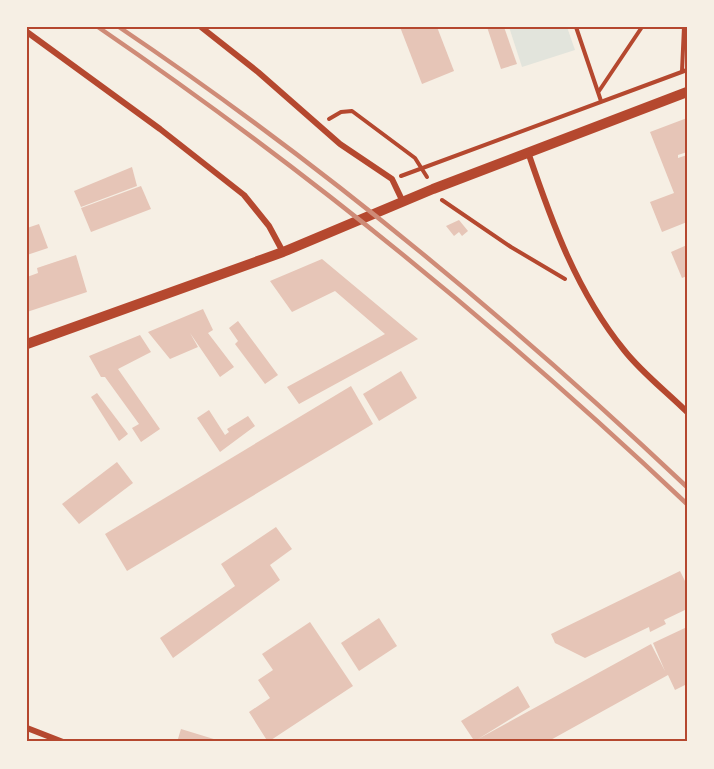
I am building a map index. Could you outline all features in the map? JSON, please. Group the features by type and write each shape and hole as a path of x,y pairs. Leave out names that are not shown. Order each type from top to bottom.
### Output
{"street":[{"path":"201,27 340,144 392,179 403,202"},
{"path":"27,32 152,122 244,195 269,226 283,252"},
{"path":"27,344 283,252 431,190 687,92"},
{"path":"528,152 547,208 581,288 626,352 687,412"},
{"path":"27,728 63,742"}],"path":[{"path":"576,27 602,101"},
{"path":"598,92 642,27"},
{"path":"392,179 685,70 684,27"},
{"path":"320,126 335,114 352,111 415,158 431,190 511,247 581,288"}],"shaded area":[{"path":"509,27 567,27 575,50 522,67"}],"building":[{"path":"400,27 437,27 454,71 422,84"},
{"path":"487,27 504,27 517,64 501,69"},
{"path":"687,118 687,152 678,155 678,158 687,155 687,222 662,232 650,202 674,193 650,132"},
{"path":"132,167 137,186 81,207 74,191"},
{"path":"141,186 151,209 91,232 81,208"},
{"path":"459,220 468,231 462,236 459,232 454,236 446,226"},
{"path":"39,224 48,248 27,255 27,228"},
{"path":"687,245 687,276 682,278 671,252"},
{"path":"76,255 87,292 27,312 27,277 38,273 37,268"},
{"path":"322,259 418,339 299,404 287,387 385,334 335,291 292,312 270,281"},
{"path":"203,309 213,330 208,333 234,367 220,377 190,333 198,347 170,359 148,332"},
{"path":"238,321 278,375 265,384 235,344 238,341 229,328"},
{"path":"140,335 151,352 118,369 160,429 141,442 132,428 139,424 105,377 101,377 89,356"},
{"path":"401,371 417,398 379,421 363,394"},
{"path":"351,386 373,424 127,571 105,534"},
{"path":"97,393 128,434 119,441 91,397"},
{"path":"209,410 225,435 229,432 227,429 248,416 255,426 220,452 197,418"},
{"path":"117,462 133,483 79,524 62,504"},
{"path":"276,527 292,549 270,565 280,580 173,658 160,638 235,586 221,564"},
{"path":"680,571 687,585 687,609 664,620 666,624 650,632 649,627 585,658 555,643 551,634"},
{"path":"379,618 397,646 359,671 341,643"},
{"path":"310,622 353,686 268,742 249,712 270,698 258,680 273,670 262,654"},
{"path":"687,627 687,684 675,690 668,675 547,742 475,742 461,721 518,686 530,707 478,739 651,644 665,671 653,643"},
{"path":"181,729 217,740 216,742 177,742"}],"railway":[{"path":"98,27 252,137 402,254 547,376 687,504"},
{"path":"119,27 268,133 412,245 552,364 687,487"}]}
